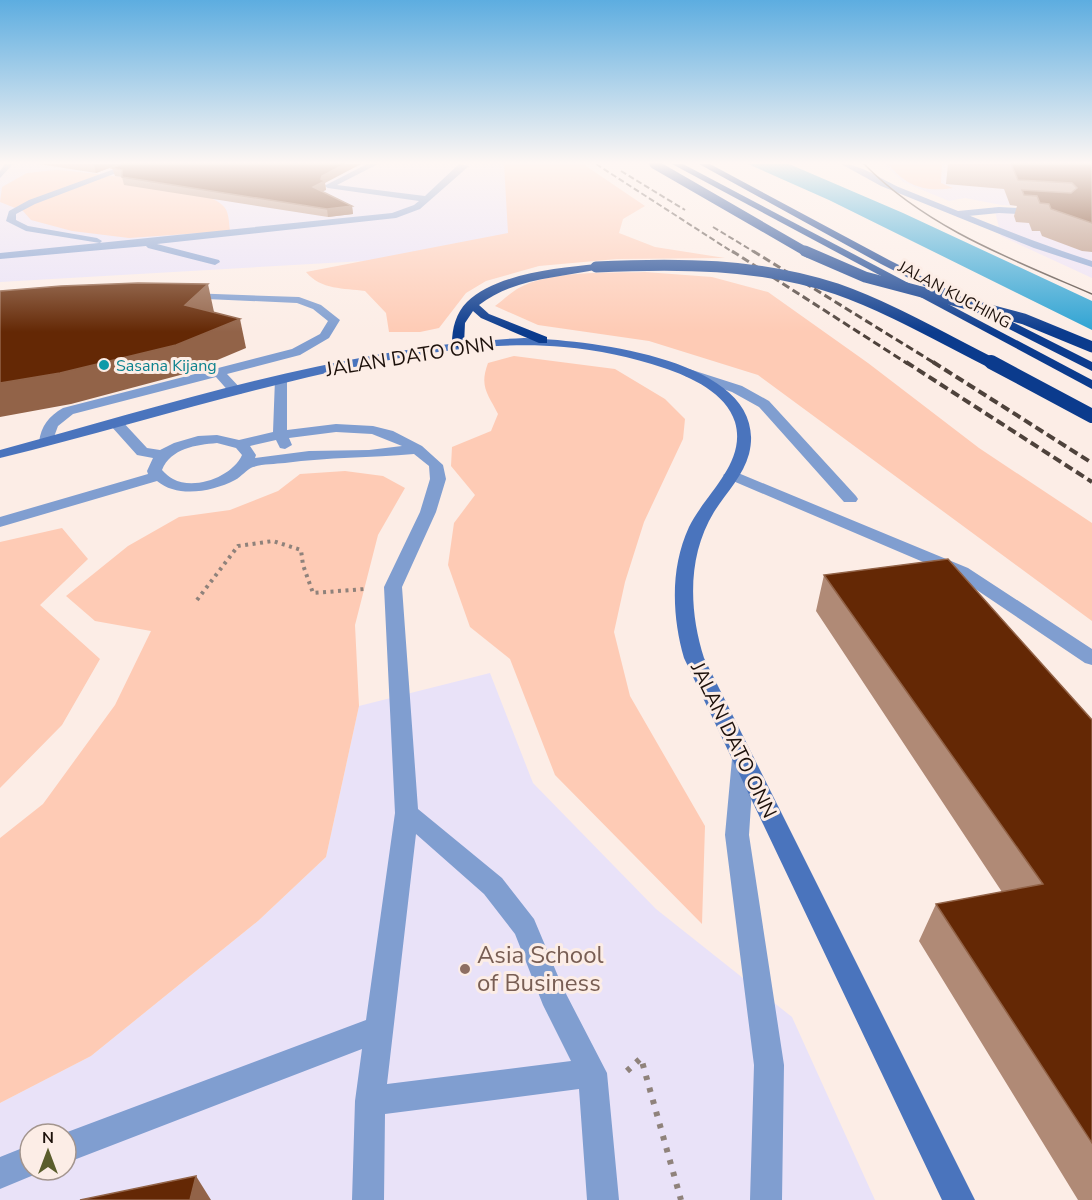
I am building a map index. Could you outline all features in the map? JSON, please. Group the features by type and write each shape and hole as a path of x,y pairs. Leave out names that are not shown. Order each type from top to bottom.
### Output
{"highway":[{"path":"753,220 828,262 865,277 1024,319 1092,347"},
{"name":"JALAN KUCHING","path":"781,220 1092,385"},
{"name":"JALAN KUCHING","path":"807,220 1092,367"},
{"path":"458,345 460,319 471,304 484,295 516,283 559,272 639,264 748,269 819,284 880,306 1092,416"},
{"path":"471,304 485,316 543,340"}],"street":[{"path":"10,220 26,228 116,246"},
{"path":"0,256 355,220"},
{"path":"973,220 1061,256 1092,264"},
{"path":"144,243 176,254 215,262 199,253 221,234"},
{"path":"52,251 75,237"},
{"path":"46,442 46,429 56,418 68,411 296,352 325,336 334,320 317,307 299,300 176,295"},
{"name":"JALAN DATO ONN","path":"0,454 281,379 458,345 543,340 586,344 658,361 689,373 714,387 734,405 742,423 745,442 740,462 710,505 693,538 686,576 684,614 694,658 959,1200"},
{"path":"218,371 236,391"},
{"path":"689,373 737,389 764,404 850,499"},
{"path":"281,379 280,435 291,457"},
{"path":"116,423 142,452 162,456"},
{"path":"240,444 280,435 362,428 387,433 417,449 436,465 438,479 428,512 393,586 407,813 370,1101 368,1200"},
{"path":"202,440 223,440 240,444 248,449 250,456 249,463 242,471 229,478 197,486 167,484 157,476 154,471 155,463 162,456 173,448 202,440"},
{"path":"249,463 291,457 417,449"},
{"path":"731,475 962,572 1092,658"},
{"path":"0,522 157,476"},
{"path":"743,759 736,835 769,1065 766,1200"},
{"path":"407,813 493,885 525,927 554,996 592,1073 603,1200"},
{"path":"78,1143 379,1029"},
{"path":"370,1101 592,1073"},
{"path":"0,1173 18,1166"}],"path":[{"path":"197,600 238,546 273,541 301,550 303,565 313,593 393,586"},
{"path":"641,1058 681,1200"}],"shaded area":[{"path":"0,220 541,220 546,231 434,257 0,282"},
{"path":"31,220 229,220 230,231 129,238 72,231"},
{"path":"507,220 623,220 619,233 655,247 725,258 617,259 539,266 486,281 466,293 439,328 420,332 389,332 386,313 365,291 326,285 306,272 508,233"},
{"path":"997,220 1092,220 1092,278 1001,236"},
{"path":"645,272 712,277 768,292 868,363 979,448 1092,523 1092,621 758,375 649,341 538,325 495,306 517,289 545,278 579,274"},
{"path":"514,356 615,369 665,399 685,419 683,439 644,522 625,582 614,632 630,696 705,826 702,924 555,775 510,659 470,627 448,565 454,523 475,495 451,466 452,447 491,431 498,414 486,390 485,371 488,363"},
{"path":"345,471 383,476 405,488 378,535 355,625 359,706 326,857 258,921 91,1056 0,1103 0,838 43,804 115,705 151,631 95,621 66,596 128,546 179,517 230,510 278,491 300,474"},
{"path":"62,528 88,559 40,605 100,659 62,725 0,788 0,542"},
{"name":"Asia School of Business","path":"490,673 533,783 656,909 792,1017 875,1200 0,1200 0,1103 91,1056 258,921 326,857 359,706"}],"water":[{"path":"869,220 918,220 1092,301 1092,330"}],"building":[{"path":"138,283 208,284 185,305 240,319 176,345 60,373 0,383 0,291"},
{"path":"948,559 1092,720 1092,1143 936,904 1043,884 824,575"},
{"path":"196,1176 190,1200 80,1200"}],"tram line":[{"path":"936,220 971,240 1092,294"}],"railway":[{"path":"683,220 734,253"},
{"path":"713,227 756,253"},
{"path":"732,251 908,364"},
{"path":"753,251 936,364"},
{"path":"906,362 1092,482"},
{"path":"933,362 1092,463"}],"place":[{"name":"Sasana Kijang","path":"104,365"},
{"name":"Asia School of Business","path":"465,969"}]}
